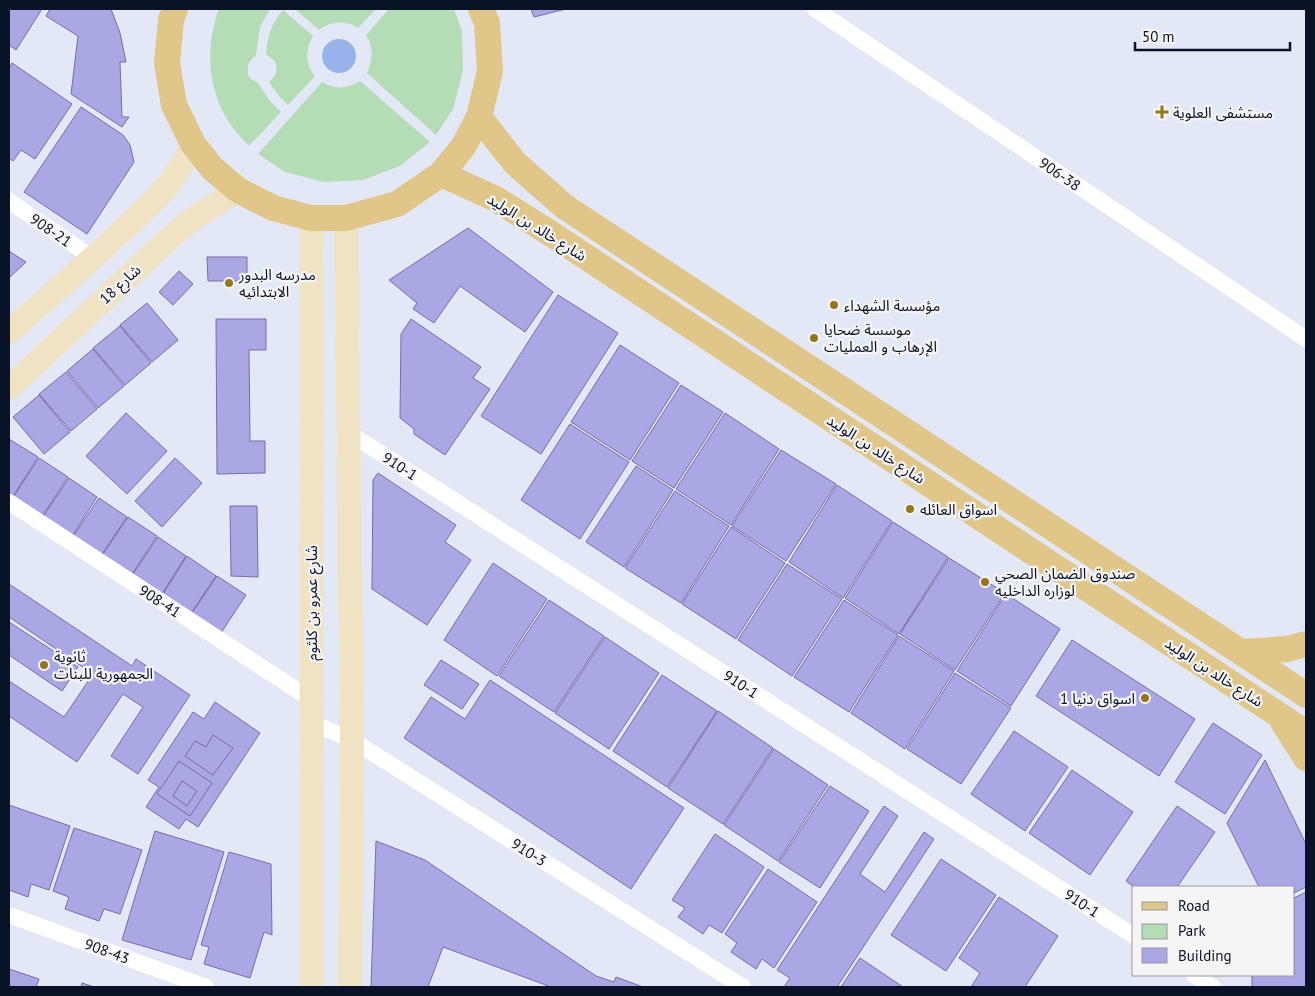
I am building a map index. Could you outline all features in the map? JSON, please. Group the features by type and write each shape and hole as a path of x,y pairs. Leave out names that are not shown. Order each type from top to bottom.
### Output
{"main road":[{"path":"175,9 171,20 167,63 174,105 193,144 213,169 238,190 273,208 311,218 346,218 397,204 441,174 463,148 479,117 490,70 487,22 481,9"},
{"name":"شارع خالد بن الوليد","path":"479,117 515,163 565,207 1306,695"},
{"name":"شارع خالد بن الوليد","path":"441,174 496,199 550,233 1306,733"},
{"path":"1241,652 1287,649 1306,644"},
{"path":"1268,708 1283,722 1306,758"}],"street":[{"name":"906-38","path":"815,9 1306,339"},
{"path":"9,332 162,194 185,162 193,144"},
{"name":"شارع 18","path":"9,388 170,238 191,220 238,190"},
{"name":"908-21","path":"9,201 93,258"},
{"name":"شارع عمرو بن كلثوم","path":"311,218 312,987"},
{"path":"346,218 352,740 350,987"},
{"name":"910-1","path":"348,433 1132,935"},
{"name":"908-41","path":"9,502 312,700"},
{"name":"910-3","path":"312,723 352,740 743,987"},
{"name":"908-43","path":"9,915 206,987"},
{"path":"1196,976 1213,987"}],"green space":[{"path":"219,9 270,9 260,27 256,55 248,65 248,75 258,83 270,101 281,112 249,146 233,128 223,112 213,83 210,53"},
{"path":"295,9 376,9 358,28 343,23 333,23 319,30"},
{"path":"389,9 454,9 462,31 463,71 453,109 436,135 367,73 372,54 366,35"},
{"path":"283,10 313,36 307,56 309,67 315,76 288,105 269,82 275,75 276,63 266,55 270,31 275,20"},
{"path":"360,81 430,142 400,166 363,180 324,182 285,172 258,154 322,82 341,88"}],"water":[{"path":"339,39 346,40 351,44 355,49 355,63 351,68 346,72 339,73 332,72 327,68 323,63 322,56 323,49 327,44 332,40"}],"building":[{"path":"9,9 42,9 16,50 9,45"},
{"path":"50,9 111,9 120,33 126,62 120,62 122,117 129,117 122,127 71,94 78,36 46,16"},
{"path":"531,9 566,9 534,17"},
{"path":"12,63 72,104 35,159 21,150 13,161 9,158 9,69"},
{"path":"81,107 123,135 130,145 134,162 87,234 24,192"},
{"path":"468,228 553,292 525,332 460,286 434,323 413,309 417,303 389,280"},
{"path":"9,251 26,262 9,278"},
{"path":"207,257 247,257 247,281 208,281"},
{"path":"179,271 193,284 173,305 159,292"},
{"path":"558,295 618,333 541,454 481,416"},
{"path":"147,303 178,340 152,362 120,325"},
{"path":"216,319 266,319 266,350 249,350 250,441 265,441 265,473 217,474"},
{"path":"411,319 481,367 473,378 490,389 445,455 414,434 414,429 400,418 401,334"},
{"path":"120,326 151,363 125,385 93,348"},
{"path":"620,345 679,383 630,460 571,422"},
{"path":"93,349 124,386 98,408 67,371"},
{"path":"66,372 97,409 71,431 39,394"},
{"path":"681,385 723,412 674,488 632,461"},
{"path":"39,395 70,432 44,454 13,417"},
{"path":"126,413 167,451 127,494 86,456"},
{"path":"725,413 779,449 731,525 676,489"},
{"path":"570,424 629,462 580,539 521,500"},
{"path":"9,439 38,457 12,498 9,496"},
{"path":"781,450 836,484 786,561 732,526"},
{"path":"39,458 68,477 41,518 12,499"},
{"path":"175,458 202,483 162,527 135,501"},
{"path":"636,466 673,490 624,567 586,542"},
{"path":"378,473 456,525 445,542 471,560 427,625 372,589 373,480"},
{"path":"69,478 97,497 71,538 42,518"},
{"path":"837,485 892,521 843,598 789,562"},
{"path":"675,491 729,526 681,603 625,568"},
{"path":"99,498 127,517 100,557 72,538"},
{"path":"230,506 257,506 258,577 231,576"},
{"path":"128,517 157,536 130,577 101,557"},
{"path":"893,522 948,557 899,634 845,598"},
{"path":"731,527 785,563 736,639 682,604"},
{"path":"158,537 186,556 160,597 131,577"},
{"path":"187,556 216,576 189,616 161,597"},
{"path":"949,558 1005,593 955,670 900,634"},
{"path":"493,563 547,599 497,676 444,640"},
{"path":"787,564 842,599 792,676 738,640"},
{"path":"217,576 246,595 219,636 190,616"},
{"path":"9,584 132,666 136,659 190,695 138,774 111,756 143,707 123,694 77,762 9,716 9,681 64,717 93,674 9,617"},
{"path":"1006,594 1060,629 1011,706 957,671"},
{"path":"549,600 604,636 554,712 499,676"},
{"path":"844,600 898,635 849,712 794,677"},
{"path":"9,622 78,667 62,691 9,655"},
{"path":"899,636 954,671 905,749 851,713"},
{"path":"605,637 659,673 609,749 555,713"},
{"path":"1072,640 1195,719 1159,776 1036,696"},
{"path":"441,660 479,684 462,709 424,685"},
{"path":"955,673 1011,708 961,784 907,749"},
{"path":"662,675 717,711 667,787 613,751"},
{"path":"490,680 684,808 631,889 404,738 431,697 465,719"},
{"path":"215,702 260,733 198,827 186,819 179,829 146,807 159,787 148,780 193,712 204,719"},
{"path":"718,711 773,748 723,824 668,788"},
{"path":"1213,723 1262,755 1225,814 1175,782"},
{"path":"1014,731 1068,767 1025,831 971,794"},
{"path":"213,735 233,748 213,775 185,756 195,741 206,747"},
{"path":"774,749 828,785 778,861 724,825"},
{"path":"1265,760 1306,844 1306,887 1295,892 1295,886 1258,886 1227,823"},
{"path":"179,761 212,783 190,816 157,794"},
{"path":"1072,770 1133,812 1090,875 1029,833"},
{"path":"182,781 197,791 187,806 173,796"},
{"path":"830,786 869,811 820,888 779,862"},
{"path":"9,805 70,826 49,890 31,884 28,897 9,890"},
{"path":"884,806 898,816 860,874 885,892 924,832 934,839 837,987 784,987 790,978 777,970"},
{"path":"1177,806 1215,832 1178,886 1133,886 1126,881"},
{"path":"74,828 142,850 120,914 104,909 99,921 65,909 69,897 53,891"},
{"path":"155,831 224,852 191,960 122,940"},
{"path":"715,834 764,867 722,933 709,925 703,934 678,917 685,908 672,900"},
{"path":"376,841 425,860 596,976 614,982 616,977 643,987 551,987 443,947 428,987 371,987"},
{"path":"229,852 271,864 272,935 264,932 250,978 204,964 209,947 201,945"},
{"path":"941,859 996,895 946,971 891,935"},
{"path":"768,869 817,902 774,968 762,959 756,969 731,952 737,943 725,934"},
{"path":"1306,892 1306,987 1252,987 1252,976 1295,976 1295,898"},
{"path":"999,897 1058,936 1025,987 971,987 980,973 959,958"},
{"path":"860,958 903,987 841,987"},
{"path":"9,969 39,979 36,987 9,987"},
{"path":"82,983 94,987 81,987"}],"place":[{"name":"مستشفى العلوية","path":"1162,112"},
{"name":"مدرسه البدور الابتدائيه","path":"229,283"},
{"name":"مؤسسة الشهداء","path":"834,305"},
{"name":"موسسة ضحايا الإرهاب و العمليات","path":"814,338"},
{"name":"اسواق العائله","path":"910,509"},
{"name":"صندوق الضمان الصحي لوزاره الداخليه","path":"985,582"},
{"name":"ثانوية الجمهورية للبنات","path":"44,665"},
{"name":"اسواق دنيا 1","path":"1145,698"}]}
